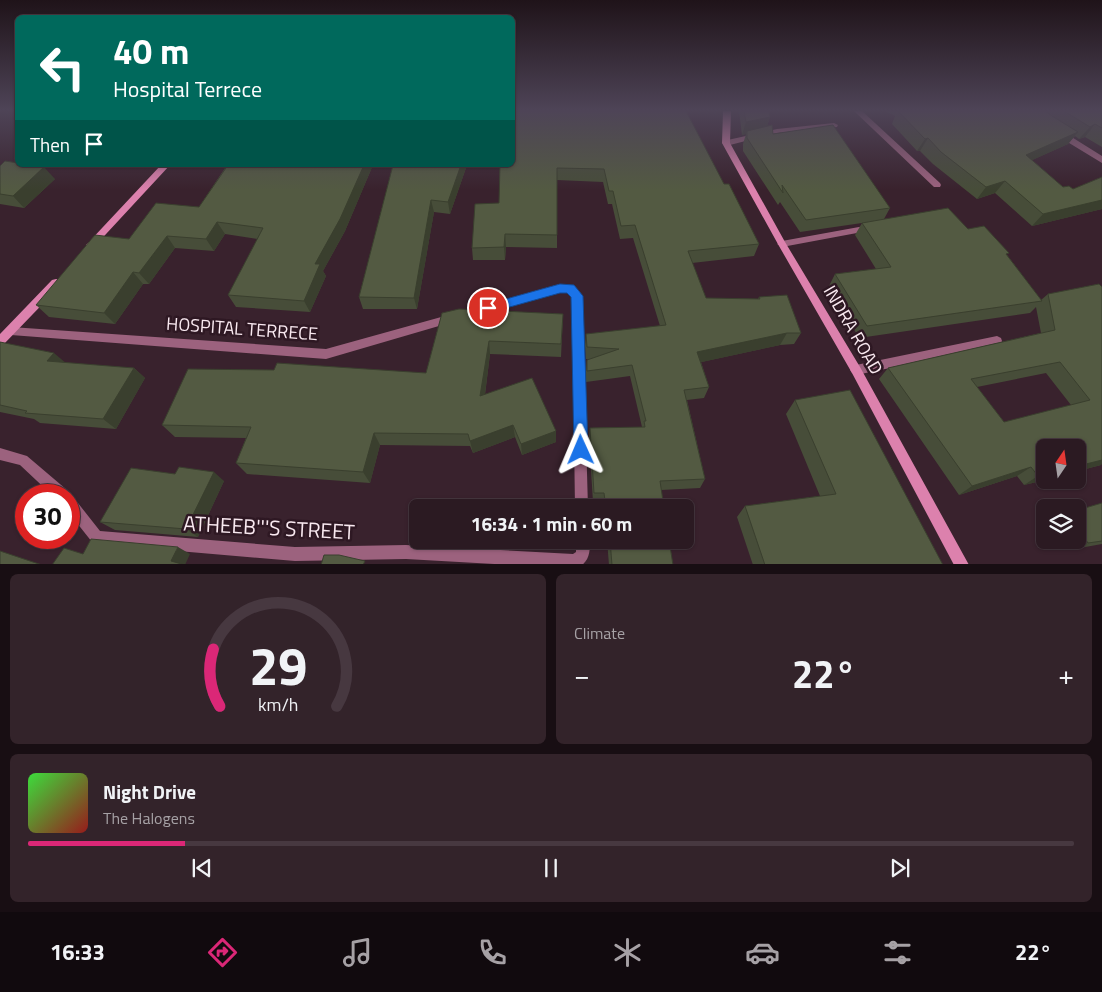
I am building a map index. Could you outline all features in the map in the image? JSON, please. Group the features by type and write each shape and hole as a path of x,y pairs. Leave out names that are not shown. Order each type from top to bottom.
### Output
{"street":[{"path":"726,137 726,143 750,137"},
{"path":"886,137 937,185"},
{"path":"1066,137 1102,160"},
{"name":"INDRA ROAD","path":"726,143 782,244 856,370 962,564"},
{"path":"85,252 164,167"},
{"path":"782,244 876,227"},
{"path":"0,341 65,274"},
{"name":"HOSPITAL TERRECE","path":"11,331 326,354 560,288 570,288 577,296 582,499"},
{"path":"856,370 997,341"},
{"path":"0,454 23,460 50,484"},
{"name":"ATHEEB'''S STREET","path":"80,516 97,537 295,554 406,552 574,561 580,559 583,549"}],"building":[{"path":"515,137 700,137 724,184 729,184 759,244 688,251 706,298 760,299 759,297 787,295 801,333 787,333 697,352 709,387 684,390 705,479 660,481 663,499 605,499 604,493 594,493 590,428 645,427 644,421 646,421 632,365 587,371 587,360 619,349 587,347 586,334 666,325 635,225 621,226 613,191 609,191 604,169 557,168 557,235 505,234 504,247 472,248 475,204 499,203 500,167 515,167"},
{"path":"841,137 890,208 806,220 782,185 783,193 747,138"},
{"path":"923,137 1066,137 1026,155 1063,187 1069,186 1073,189 1102,177 1102,200 1043,214 1005,181 986,187 941,152 928,138"},
{"path":"5,161 15,163 15,167 44,167 13,196 0,194 0,166"},
{"path":"227,167 363,167 340,219 315,264 320,264 304,301 228,295 263,228 217,222 206,239 167,236 139,273 133,272 104,313 36,305 95,235 129,239 156,203 199,207"},
{"path":"392,167 460,167 448,202 431,200 414,298 359,297"},
{"path":"948,208 968,229 984,226 1009,253 1006,254 1042,301 867,326 835,274 891,267 862,223"},
{"path":"1099,284 1102,287 1102,460 1086,464 1086,439 1036,439 1036,473 1031,467 972,486 888,368 1055,330 1048,294","holes":["1060,362 1090,400 1004,422 971,379"]},
{"path":"459,309 563,314 561,344 489,341 480,396 532,378 556,431 521,444 513,425 470,441 468,434 374,433 363,472 236,463 251,427 162,425 188,369 274,370 277,363 426,373 442,313"},
{"path":"0,342 54,353 47,361 134,368 103,419 25,413 27,411 0,405"},
{"path":"850,390 942,564 765,564 745,506 836,494 795,400"},
{"path":"179,467 214,472 186,529 100,522 131,468 175,474"},
{"path":"1102,503 1102,541 1088,543 1086,540 1086,508"},
{"path":"91,539 178,547 171,561 182,564 53,564 63,549 83,554"},
{"path":"611,549 670,549 673,564 612,564"},
{"path":"0,551 39,564 0,564"},
{"path":"324,555 339,555 365,561 364,564 321,564"}],"route":[{"path":"488,308 560,288 570,288 577,296 581,450"}]}
